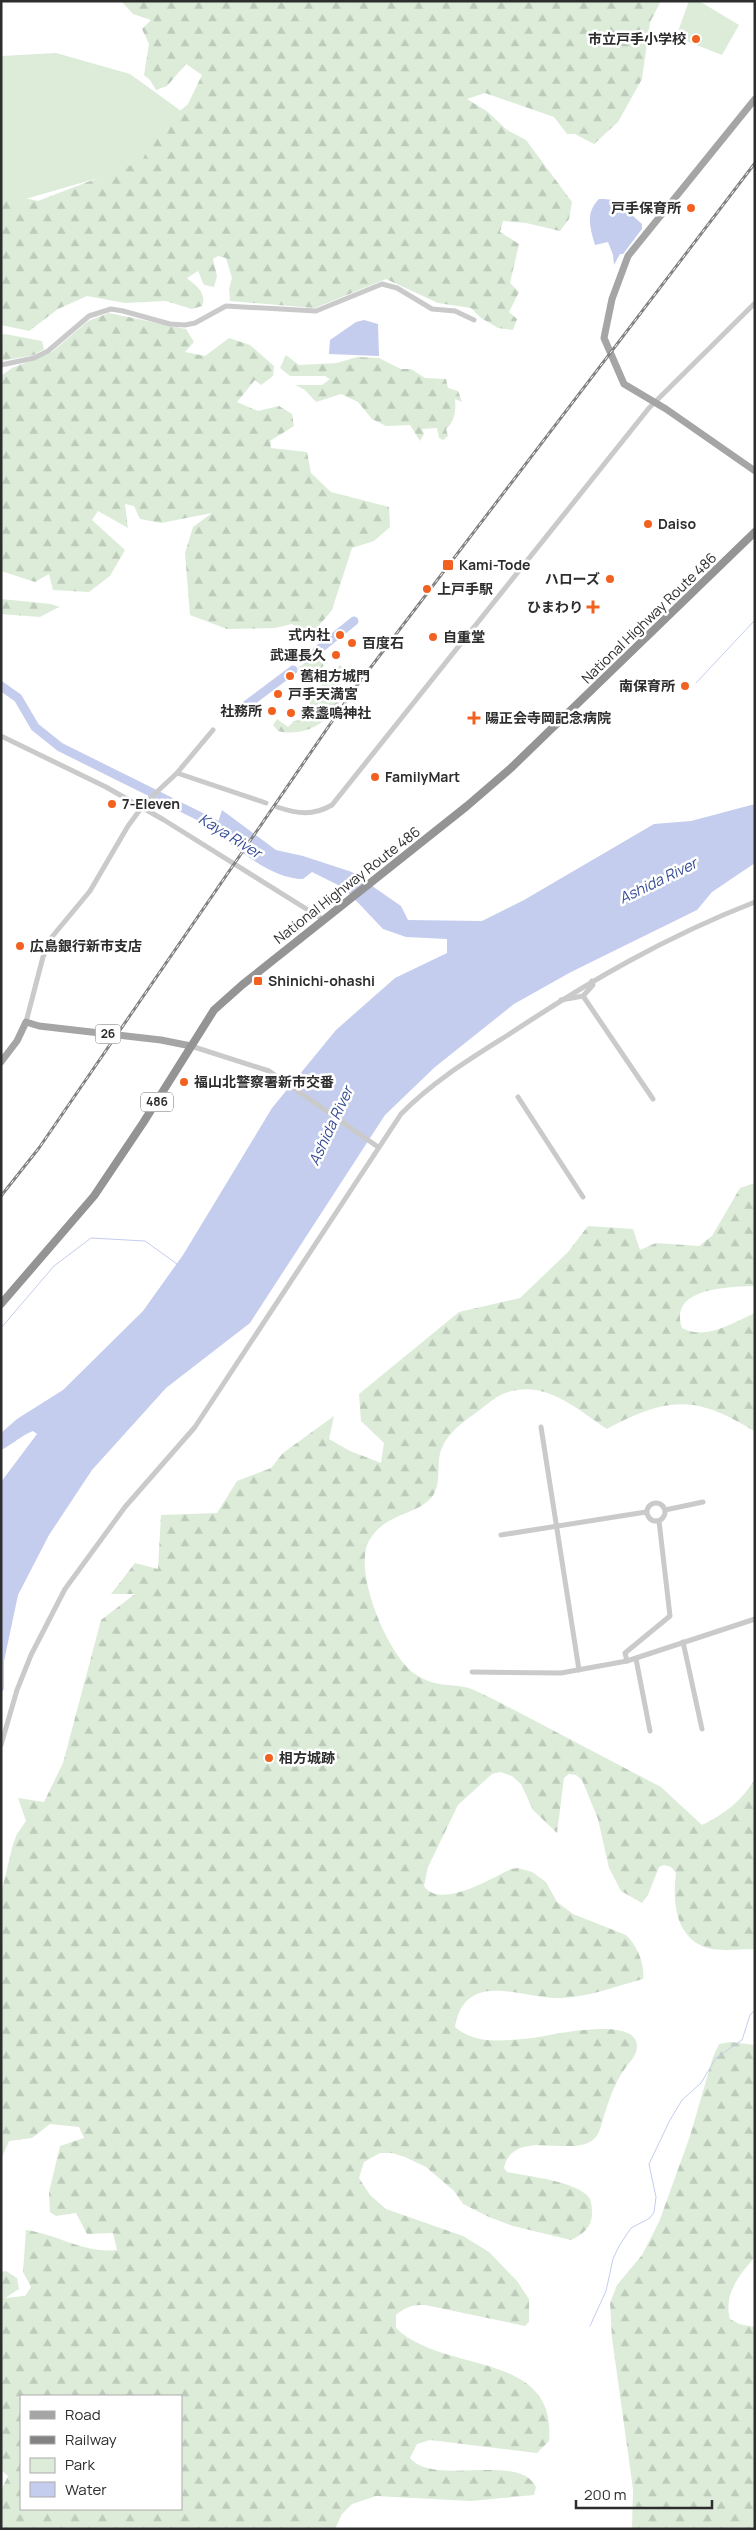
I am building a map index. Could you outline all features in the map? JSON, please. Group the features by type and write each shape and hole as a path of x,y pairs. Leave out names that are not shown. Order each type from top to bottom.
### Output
{"highway":[{"name":"National Highway Route 486","path":"3,1303 94,1196 143,1123 214,1010 227,997 510,768 755,532"}],"main road":[{"path":"755,98 628,256 612,299 605,325 604,338 624,384 655,402 755,470"},
{"path":"1,1062 17,1041 26,1022"},
{"name":"26","path":"26,1022 39,1026 169,1041 191,1046"}],"street":[{"path":"1,365 41,355 89,316 111,310 123,310 170,324 185,325 231,306 316,311 382,284 397,288 432,309 456,311 474,320"},
{"path":"278,807 303,814 322,811 332,805 655,402 755,303"},
{"path":"26,1022 48,944 90,891 143,805 177,773 213,730"},
{"path":"1,736 143,805 324,920"},
{"path":"177,773 266,803"},
{"path":"1,1745 17,1690 31,1655 65,1590 102,1535 195,1428 401,1114 440,1079 592,980 672,937 755,902"},
{"path":"561,1000 564,1002 583,996 593,985 592,980"},
{"path":"583,996 653,1099"},
{"path":"191,1046 269,1072 378,1147"},
{"path":"518,1097 582,1197"},
{"path":"541,1427 558,1526 579,1670"},
{"path":"656,1502 662,1505 665,1510 663,1518 659,1521 650,1520 646,1512 648,1506 656,1502"},
{"path":"665,1510 703,1502"},
{"path":"501,1535 646,1512"},
{"path":"627,1661 625,1653 670,1616 659,1521"},
{"path":"472,1672 560,1673 579,1670 636,1659 755,1619"},
{"path":"683,1642 702,1729"},
{"path":"636,1659 650,1731"}],"green space":[{"path":"121,1 661,1 650,22 642,79 618,122 594,144 575,134 567,134 554,117 485,93 467,99 488,112 507,130 526,140 572,202 569,219 560,231 526,223 503,221 500,232 519,244 510,283 519,292 509,312 517,319 513,330 498,328 481,318 471,308 438,303 386,279 315,308 230,301 229,289 232,278 226,258 218,256 213,259 217,276 214,287 204,285 198,271 187,278 202,293 202,306 192,309 166,301 125,303 87,296 58,309 29,331 1,325 1,193 38,201 142,161 156,132 188,104 202,75 186,64 167,86 156,90 150,80 144,75 149,44 142,29 151,20 133,14"},
{"path":"689,1 699,1 739,25 722,55 676,37"},
{"path":"56,53 130,74 188,116 150,163 1,206 1,56"},
{"path":"109,313 186,329 194,342 185,352 205,356 229,338 250,345 274,366 273,376 261,385 255,380 237,402 258,411 279,406 292,414 294,426 270,441 271,448 307,452 311,473 331,492 389,507 390,527 374,541 352,548 332,610 311,635 292,624 275,628 227,629 190,615 185,553 193,527 212,513 161,523 140,519 134,506 125,504 128,528 98,511 92,520 125,550 110,576 89,592 53,590 49,574 35,582 1,571 1,376 12,368 52,352 88,321"},
{"path":"5,334 42,341 44,349 34,355 1,361 1,335"},
{"path":"286,355 299,365 337,363 357,357 379,358 401,369 411,369 425,378 446,379 448,388 458,391 462,402 455,399 454,416 446,429 448,436 443,440 439,438 437,428 422,429 424,434 420,441 410,425 386,426 372,419 358,402 341,394 316,402 305,390 295,385 322,385 330,379 325,376 290,376 280,368"},
{"path":"1,599 51,604 59,607 40,617 1,614"},
{"path":"314,656 324,665 317,674 299,671 298,668"},
{"path":"340,665 344,669 336,677 344,694 333,712 318,725 309,729 299,732 278,731 273,725 277,719 288,727 294,721 302,720 310,709 310,697"},
{"path":"755,1183 755,1286 731,1287 704,1292 692,1297 684,1304 680,1314 682,1328 700,1333 728,1326 755,1313 755,1431 712,1410 680,1404 642,1412 607,1429 571,1405 546,1393 520,1390 505,1393 490,1402 451,1433 441,1450 437,1486 432,1497 418,1508 384,1524 370,1539 365,1553 365,1570 375,1611 394,1650 415,1674 436,1683 469,1688 493,1699 661,1787 702,1825 718,1817 732,1806 755,1779 755,1949 712,1949 700,1945 691,1938 679,1920 675,1897 676,1873 671,1867 664,1865 659,1867 648,1895 642,1903 621,1891 609,1868 598,1819 582,1780 576,1775 569,1774 564,1778 557,1833 533,1810 521,1784 512,1776 500,1772 492,1774 458,1805 428,1867 424,1886 432,1893 442,1895 466,1890 511,1869 518,1868 532,1872 546,1882 557,1902 573,1914 626,1935 637,1949 643,1967 643,1979 582,1996 561,1998 513,1992 483,1992 470,1998 461,2009 455,2027 469,2036 486,2040 532,2038 591,2029 623,2031 633,2037 637,2047 636,2052 617,2082 600,2129 593,2140 581,2145 536,2145 522,2148 511,2154 504,2168 507,2172 538,2177 572,2186 588,2196 591,2203 591,2220 588,2227 579,2236 571,2240 513,2226 489,2217 463,2204 454,2191 426,2167 392,2153 380,2153 364,2162 359,2178 370,2195 386,2209 463,2236 489,2252 517,2281 529,2299 529,2322 525,2326 421,2305 406,2308 396,2315 396,2328 417,2343 441,2353 517,2377 535,2391 547,2412 549,2441 537,2453 430,2440 417,2444 410,2458 422,2466 438,2470 495,2470 513,2472 527,2477 536,2487 534,2495 471,2501 376,2496 352,2504 342,2514 335,2529 1,2529 1,2491 8,2476 1,2470 1,2272 6,2271 17,2278 19,2289 5,2298 25,2296 31,2287 23,2272 26,2230 94,2249 117,2250 113,2233 87,2234 76,2213 56,2216 50,2212 49,2192 60,2146 84,2138 79,2127 50,2124 32,2138 9,2141 2,2157 1,2183 1,1894 13,1844 26,1821 18,1798 44,1802 63,1763 101,1620 135,1594 111,1594 135,1563 158,1569 161,1515 217,1513 237,1481 271,1468 283,1453 334,1416 329,1439 350,1451 381,1463 384,1443 361,1421 359,1394 459,1312 520,1298 568,1252 588,1226 633,1229 640,1250 656,1243 699,1246 712,1236 740,1188"},
{"path":"731,2042 755,2045 755,2257 734,2285 728,2310 730,2319 739,2324 755,2327 755,2529 632,2529 633,2489 612,2338 610,2303 617,2285 642,2255 659,2222 690,2136 713,2057 719,2044"}],"water":[{"path":"599,199 609,199 621,203 642,224 642,229 623,254 620,254 614,265 613,255 608,242 595,245 592,233 590,215"},
{"path":"364,320 378,324 379,356 329,354 330,340 356,322"},
{"name":"Ashida River","path":"755,804 755,863 712,892 697,910 571,972 514,1004 435,1067 385,1115 250,1323 166,1388 92,1470 49,1535 18,1595 4,1661 4,1689 1,1694 1,1482 37,1434 33,1431 1,1450 1,1433 17,1419 63,1390 143,1311 183,1255 272,1108 336,1030 395,978 447,953 447,939 406,937 383,929 344,888 312,872 303,879 291,878 256,862 215,832 222,810 276,850 303,856 352,872 401,906 408,920 482,921 524,900 654,824 691,821"}],"waterway":[{"path":"696,683 755,620"},
{"path":"307,659 354,621"},
{"path":"245,706 293,670"},
{"name":"Kaya River","path":"1,686 18,698 35,727 60,747 226,831"},
{"path":"1,1328 54,1266 91,1238 145,1241 177,1264"},
{"path":"590,2326 606,2291 613,2259 619,2246 631,2228 650,2218 654,2212 656,2197 649,2164 670,2120 682,2100 701,2083 716,2058 742,2040 750,2015 755,2010"}],"railway":[{"path":"1,1196 39,1148 355,688 755,163"}],"place":[{"name":"市立戸手小学校","path":"696,39"},
{"name":"戸手保育所","path":"691,208"},
{"name":"Daiso","path":"648,524"},
{"name":"Kami-Tode","path":"448,565"},
{"name":"ハローズ","path":"610,579"},
{"name":"上戸手駅","path":"427,589"},
{"name":"ひまわり","path":"593,607"},
{"name":"式内社","path":"340,635"},
{"name":"自重堂","path":"433,637"},
{"name":"百度石","path":"352,643"},
{"name":"武運長久","path":"336,655"},
{"name":"舊相方城門","path":"290,676"},
{"name":"南保育所","path":"685,686"},
{"name":"戸手天満宮","path":"278,694"},
{"name":"社務所","path":"272,711"},
{"name":"素盞嗚神社","path":"291,713"},
{"name":"陽正会寺岡記念病院","path":"474,718"},
{"name":"FamilyMart","path":"375,777"},
{"name":"7-Eleven","path":"112,804"},
{"name":"広島銀行新市支店","path":"20,946"},
{"name":"Shinichi-ohashi","path":"258,981"},
{"name":"福山北警察署新市交番","path":"184,1082"},
{"name":"相方城跡","path":"269,1758"}]}
